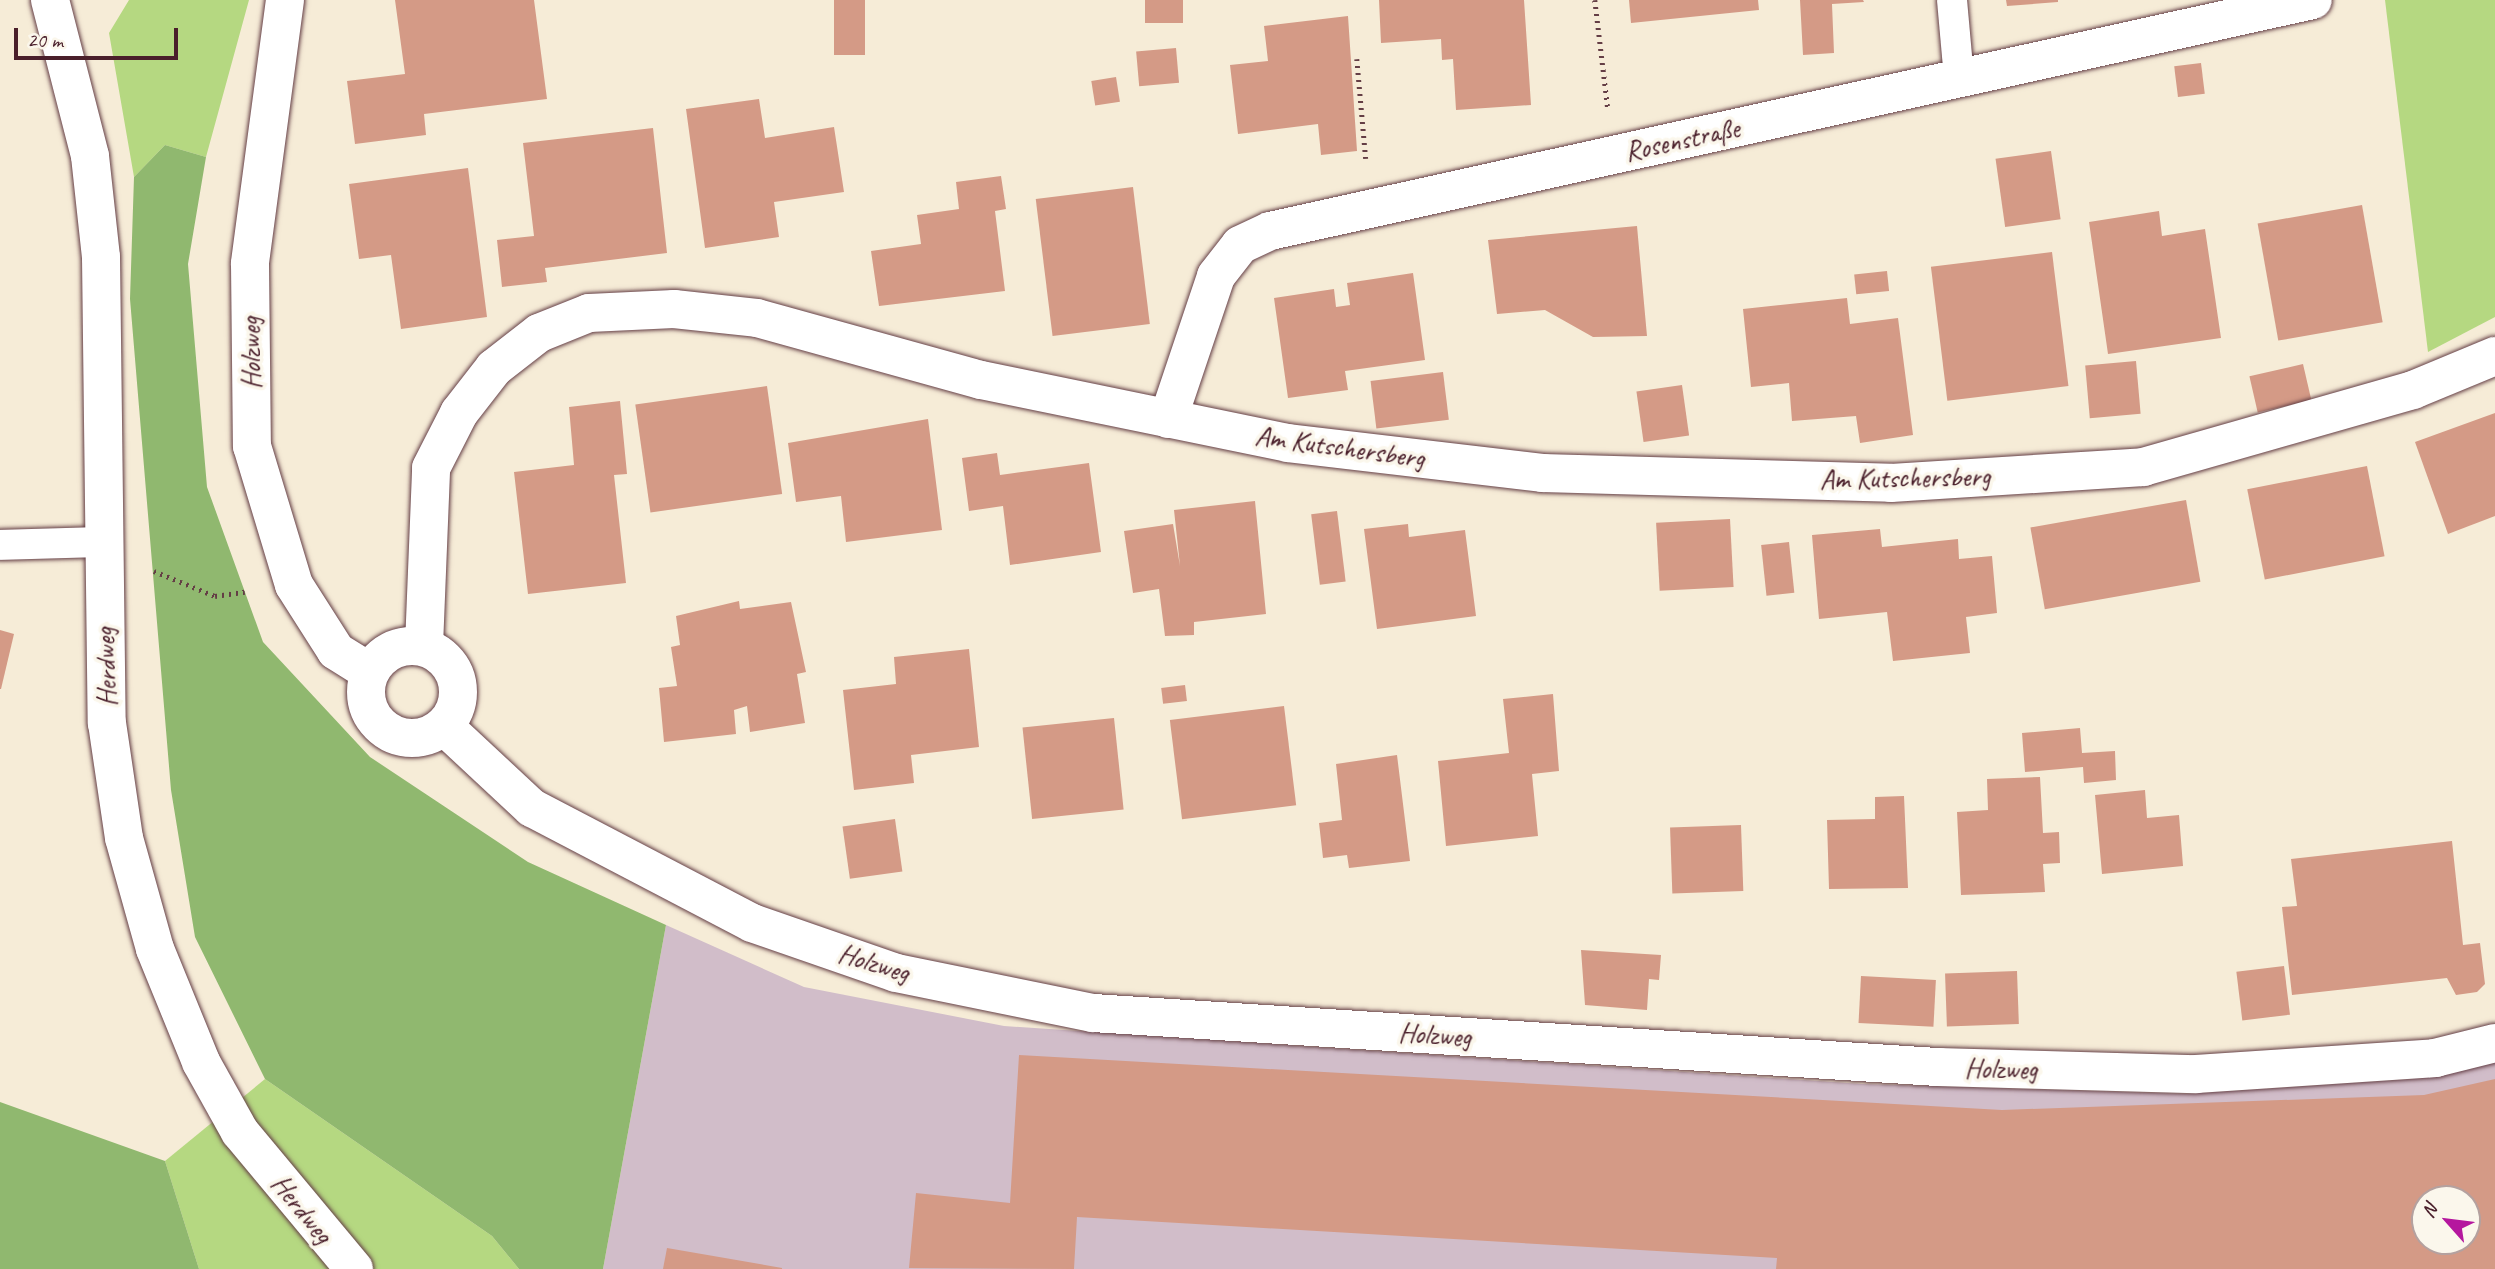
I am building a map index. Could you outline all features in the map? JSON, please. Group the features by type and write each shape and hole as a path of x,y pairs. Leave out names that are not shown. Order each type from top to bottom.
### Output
{"street":[{"name":"Holzweg","path":"285,0 250,264 252,446 294,585 336,651 370,672"},
{"name":"Rosenstraße","path":"1168,419 1216,276 1240,245 1270,231 2313,0"},
{"name":"Herdweg","path":"53,2 90,156 101,257 107,723 124,838 155,949 201,1062 240,1132 354,1269"},
{"name":"Am Kutschersberg","path":"424,646 431,468 459,413 494,368 539,333 589,313 674,309 757,318 981,380 1288,443 1542,473 1891,484 2143,467 2413,390 2495,356"},
{"path":"402,646 424,646 447,660 459,686 457,708 445,727 407,739 385,731 365,698 370,672 402,646"},
{"name":"Holzweg","path":"445,727 532,808 751,923 896,973 1093,1013 1938,1067 2196,1074 2435,1058 2495,1043"}],"lane":[{"path":"1952,0 1959,79"},
{"path":"0,545 103,542"}],"path":[{"path":"1595,0 1614,155"},
{"path":"1357,59 1373,208"},
{"path":"163,574 215,596 294,585"}],"shaded area":[{"path":"666,925 804,987 1004,1026 1863,1084 2185,1094 2412,1079 2495,1060 2495,1269 603,1269"}],"green space":[{"path":"129,0 249,0 206,157 165,145 134,177 109,33"},
{"path":"2385,0 2495,0 2495,317 2428,352"},
{"path":"165,145 206,157 188,264 207,487 263,642 370,757 528,862 666,925 603,1269 519,1269 492,1236 265,1079 195,937 171,790 130,299 134,177"},
{"path":"265,1079 492,1236 519,1269 199,1269 165,1161"},
{"path":"0,1102 165,1161 199,1269 0,1269"}],"building":[{"path":"395,0 534,0 547,99 424,114 426,135 355,144 347,81 405,74"},
{"path":"834,0 865,0 865,55 834,55"},
{"path":"1145,0 1183,0 1183,23 1145,23"},
{"path":"1379,0 1524,0 1531,105 1456,110 1453,59 1442,60 1441,39 1381,43"},
{"path":"1629,0 1758,0 1759,10 1631,23"},
{"path":"1800,0 1864,2 1832,4 1834,53 1803,55"},
{"path":"2006,0 2058,0 2058,2 2007,6"},
{"path":"1348,16 1357,151 1321,155 1318,124 1238,134 1230,65 1268,61 1264,26"},
{"path":"1176,48 1179,83 1139,86 1136,51"},
{"path":"2201,63 2205,94 2178,97 2174,66"},
{"path":"1116,77 1120,102 1095,106 1091,81"},
{"path":"759,99 765,138 834,127 844,192 774,202 779,237 705,248 686,109"},
{"path":"653,128 667,253 545,268 547,282 502,287 497,240 534,236 523,143"},
{"path":"2051,151 2061,219 2005,227 1996,159"},
{"path":"468,168 487,317 401,329 391,255 359,259 349,184"},
{"path":"1001,176 1006,209 995,211 1005,291 879,306 871,251 921,244 917,215 959,209 956,182"},
{"path":"1133,187 1150,324 1053,336 1036,199"},
{"path":"2362,205 2383,322 2278,341 2258,223"},
{"path":"2159,211 2162,236 2205,229 2221,338 2108,354 2089,222"},
{"path":"1637,226 1647,336 1593,337 1545,310 1497,314 1488,240"},
{"path":"2052,252 2068,386 1947,401 1931,267"},
{"path":"1887,271 1889,291 1856,294 1854,274"},
{"path":"1413,273 1425,360 1345,371 1348,390 1288,398 1274,298 1334,289 1336,307 1350,305 1347,283"},
{"path":"1847,298 1850,324 1898,318 1913,435 1860,443 1856,416 1792,421 1789,383 1751,387 1743,309"},
{"path":"2136,361 2141,414 2090,418 2085,365"},
{"path":"2303,364 2311,400 2258,412 2249,376"},
{"path":"1443,372 1449,420 1376,429 1371,381"},
{"path":"1682,385 1689,436 1644,442 1636,391"},
{"path":"767,386 782,494 650,512 635,405"},
{"path":"620,401 627,474 614,475 626,583 528,594 514,472 574,465 569,407"},
{"path":"2495,413 2495,516 2448,534 2415,442"},
{"path":"928,419 942,530 846,542 841,496 796,502 788,443"},
{"path":"997,453 1000,475 1089,463 1101,552 1010,565 1003,506 969,511 962,458"},
{"path":"2367,466 2385,556 2265,580 2247,489"},
{"path":"2186,500 2200,582 2045,609 2030,527"},
{"path":"1255,501 1266,614 1194,622 1194,635 1165,636 1159,589 1133,593 1124,531 1173,524 1180,566 1174,510"},
{"path":"1337,511 1346,581 1320,585 1311,514"},
{"path":"1730,519 1734,587 1660,591 1656,523"},
{"path":"1408,524 1409,537 1465,530 1476,616 1377,629 1364,529"},
{"path":"1880,529 1882,547 1958,539 1959,559 1992,556 1997,613 1966,617 1970,653 1893,661 1887,612 1819,619 1812,535"},
{"path":"1789,542 1794,593 1766,596 1761,545"},
{"path":"739,601 740,609 791,602 806,672 797,674 805,723 750,732 747,706 734,710 736,734 664,742 659,688 677,686 671,647 680,645 676,616"},
{"path":"0,630 14,634 1,689 0,689"},
{"path":"969,649 979,747 911,755 914,783 854,790 843,690 896,684 894,657"},
{"path":"1185,685 1187,701 1163,704 1161,688"},
{"path":"1553,694 1559,771 1532,774 1538,836 1446,846 1438,761 1509,753 1503,699"},
{"path":"1284,706 1296,805 1182,819 1170,720"},
{"path":"1114,718 1124,809 1032,819 1023,728"},
{"path":"2080,728 2082,753 2115,751 2116,780 2084,783 2083,767 2025,772 2022,733"},
{"path":"1397,755 1410,861 1349,868 1347,855 1323,858 1319,823 1342,820 1336,764"},
{"path":"2040,777 2043,833 2059,832 2060,863 2043,864 2045,892 1961,895 1957,812 1988,810 1987,779"},
{"path":"2145,790 2147,818 2179,815 2183,866 2102,874 2095,795"},
{"path":"1904,796 1908,888 1829,889 1827,820 1875,819 1875,797"},
{"path":"895,819 902,871 850,879 843,826"},
{"path":"1741,825 1743,891 1672,893 1670,827"},
{"path":"2452,841 2463,945 2480,943 2485,984 2477,992 2456,995 2447,978 2292,995 2282,907 2297,906 2291,859"},
{"path":"1581,950 1661,955 1659,980 1649,979 1647,1010 1585,1005"},
{"path":"2284,966 2290,1015 2242,1020 2236,972"},
{"path":"2017,971 2019,1024 1947,1026 1945,974"},
{"path":"1861,976 1936,980 1933,1027 1859,1023"},
{"path":"1019,1055 2002,1110 2424,1095 2495,1079 2495,1269 1776,1269 1777,1258 1077,1217 1074,1269 909,1268 916,1193 1010,1203"},
{"path":"667,1248 782,1268 782,1269 663,1269"}]}
